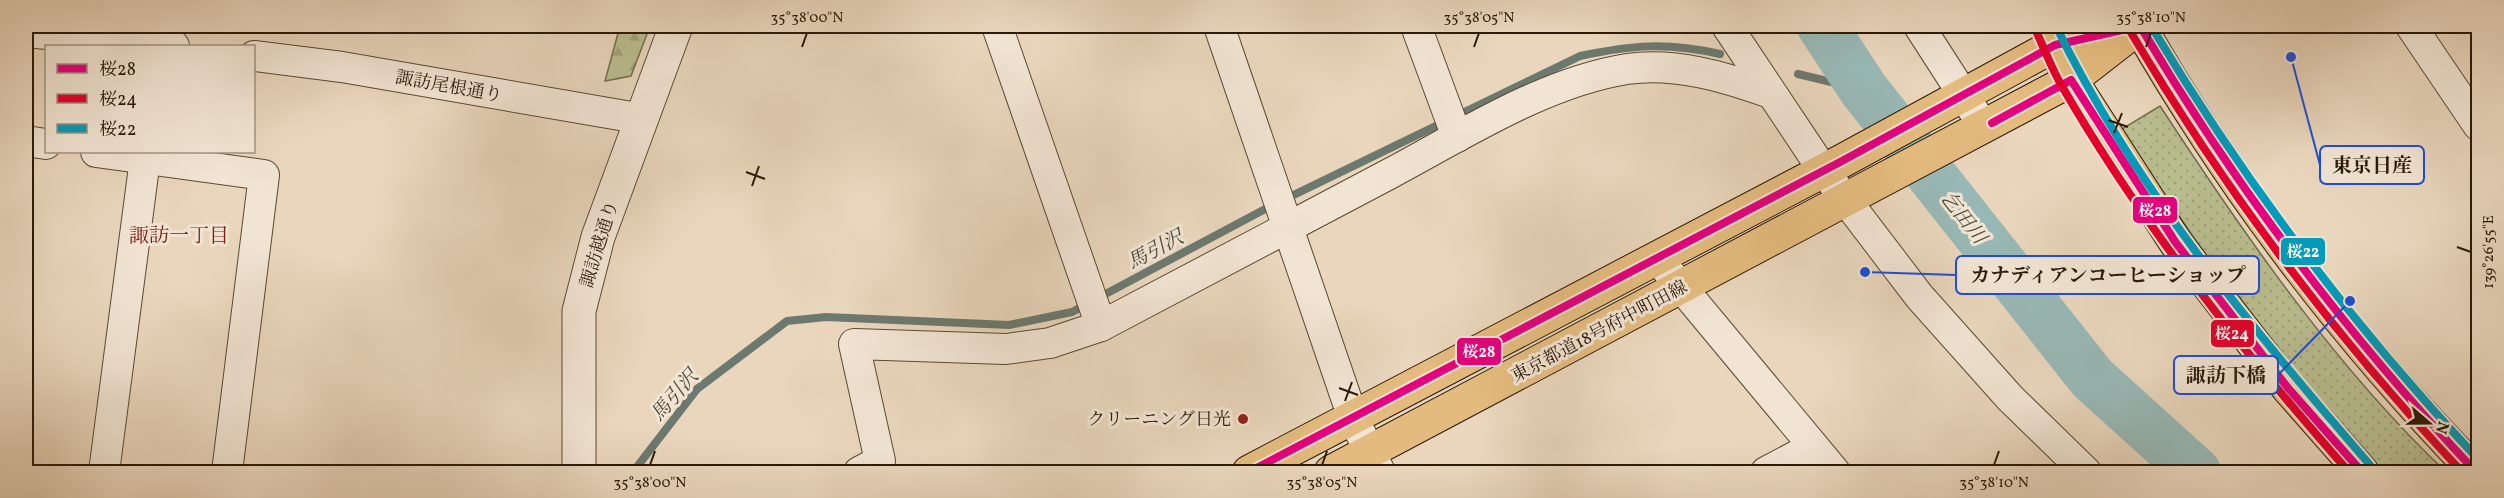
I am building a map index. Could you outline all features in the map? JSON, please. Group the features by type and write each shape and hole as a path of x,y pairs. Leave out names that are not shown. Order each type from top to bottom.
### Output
{"main road":[{"name":"東京都道18号府中町田線","path":"1249,472 1950,102 2050,35 2140,26"},
{"name":"東京都道18号府中町田線","path":"1332,472 1375,462 1681,288 2071,81 2140,26"},
{"path":"2140,26 2223,164 2298,266 2379,368 2476,472"},
{"path":"2050,35 2071,81 2176,243 2288,388 2362,472"}],"street":[{"name":"諏訪越通り","path":"579,472 579,311 598,237 644,119 676,26"},
{"path":"997,26 1099,320"},
{"path":"1219,26 1275,184 1286,224 1353,418 1375,462"},
{"path":"1416,26 1456,134"},
{"path":"1727,26 1770,93 1856,196 1919,296 2010,398 2086,472"},
{"path":"1919,26 1950,102 1970,135"},
{"path":"2411,26 2478,125"},
{"path":"26,32 163,45"},
{"name":"諏訪尾根通り","path":"255,56 342,67 644,119"},
{"path":"874,469 854,344 1006,349 1050,343 1286,224 1456,134 1547,93 1629,69 1661,69 1723,76 1770,93"},
{"path":"26,141 45,144"},
{"path":"103,153 264,175 227,472"},
{"path":"104,472 145,159"},
{"path":"1657,258 1835,472"},
{"path":"1766,472 1813,447"}],"green space":[{"path":"620,26 650,26 631,76 605,81"},
{"path":"2160,106 2224,202 2293,298 2367,389 2446,472 2383,472 2310,393 2276,351 2212,264 2122,129"}],"waterway":[{"name":"乞田川","path":"1822,26 1864,90 2092,378 2196,472"},
{"name":"馬引沢","path":"1098,298 1269,207 1580,56 1616,49 1650,46 1666,46 1720,54"},
{"name":"馬引沢","path":"1798,74 1864,90"},
{"name":"馬引沢","path":"633,472 697,389 787,321 826,317 1009,325 1072,312 1087,304"}],"transit line":[{"name":"桜22","path":"2056,26 2087,86 2122,144 2198,255 2283,362 2370,465"},
{"name":"桜28","path":"1249,472 1842,161 2055,45 2140,26 2215,145 2296,258 2383,367 2476,472"},
{"name":"桜22","path":"2151,26 2224,141 2303,252 2387,357 2478,459"},
{"name":"桜24","path":"2036,31 2063,88 2161,239 2233,335 2349,472"},
{"name":"桜24","path":"2130,31 2204,148 2284,261 2370,369 2462,472"},
{"name":"桜28","path":"1992,123 2071,80 2176,243 2288,388 2362,472"}],"place":[{"name":"東京日産","path":"2291,57"},
{"name":"カナディアンコーヒーショップ","path":"1865,272"},
{"name":"諏訪下橋","path":"2350,301"},
{"name":"クリーニング日光","path":"1243,419"}],"district":[{"name":"諏訪一丁目","path":"179,235"}]}
